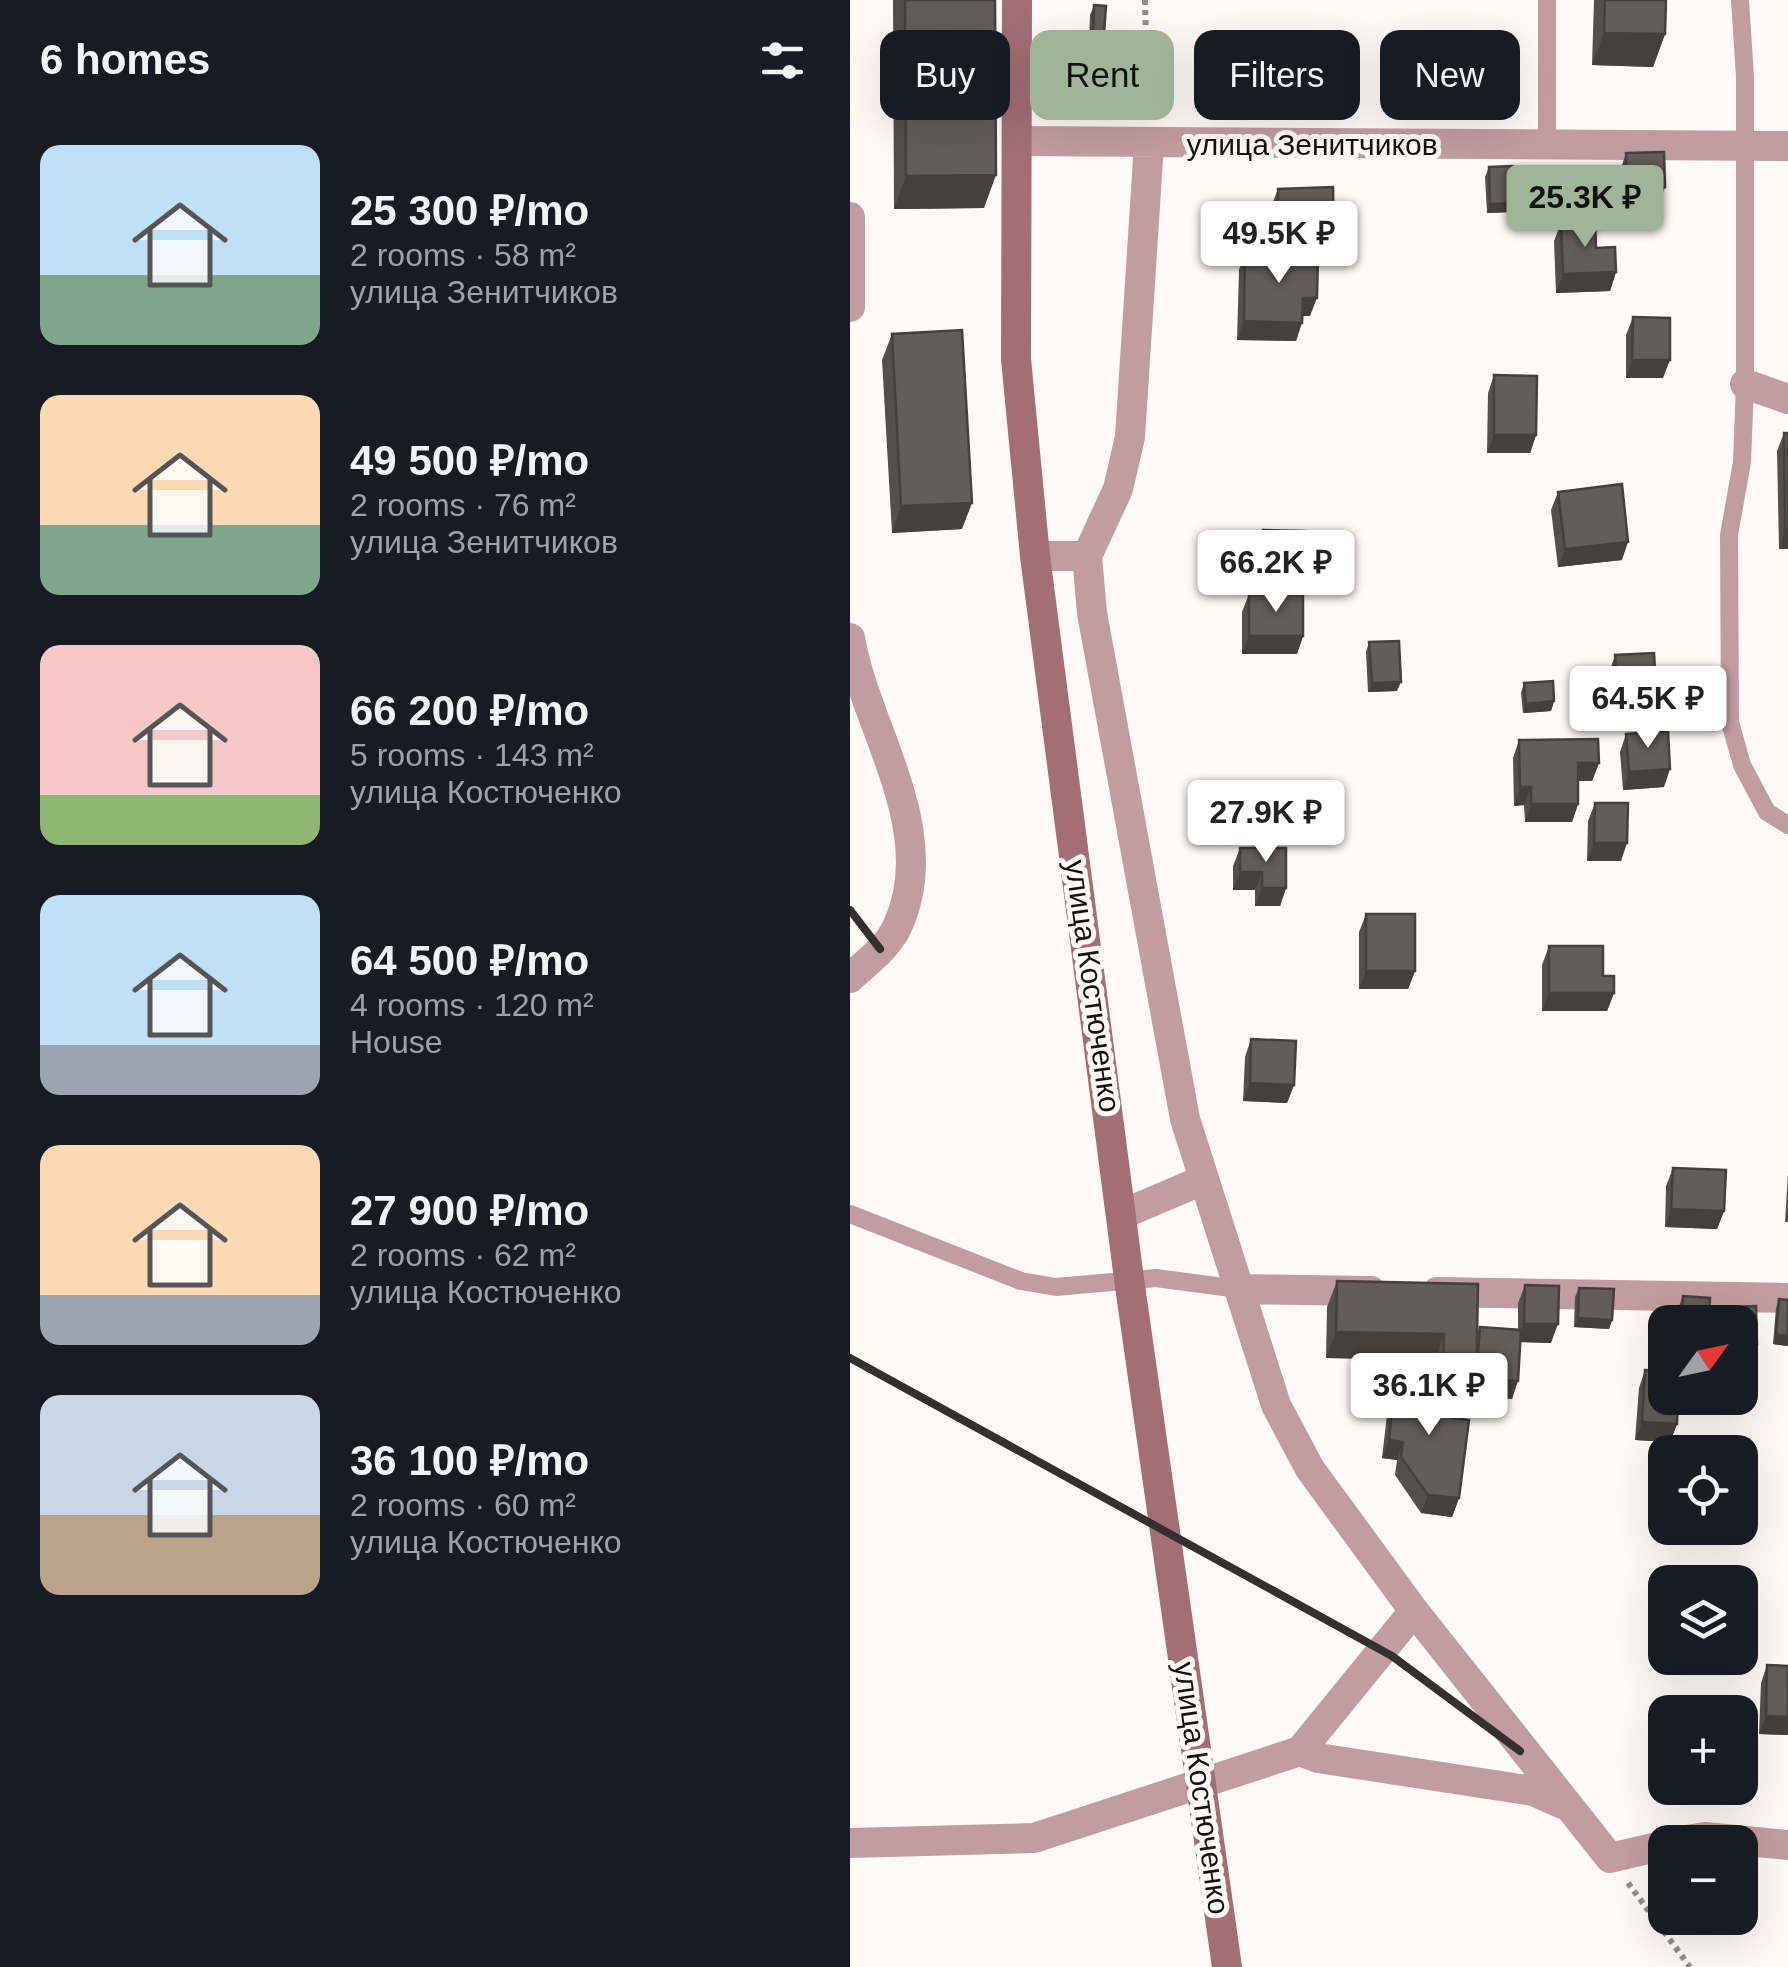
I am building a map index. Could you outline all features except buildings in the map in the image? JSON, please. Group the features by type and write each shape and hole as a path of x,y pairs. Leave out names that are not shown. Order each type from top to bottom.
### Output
{"street":[{"name":"улица Костюченко","path":"1017,0 1016,359 1035,556 1124,1214 1129,1279 1227,1967"},
{"name":"улица Зенитчиков","path":"1016,142 1788,146"},
{"path":"1148,144 1130,437 1118,489 1087,556 1092,613 1185,1119 1276,1404 1310,1469 1414,1611 1610,1858 1648,1848"},
{"path":"850,218 850,306"},
{"path":"1745,384 1788,399"},
{"path":"1035,556 1087,556"},
{"path":"850,638 906,816 911,856 905,904 896,930 850,978"},
{"path":"1124,1214 1203,1180"},
{"path":"1239,1289 1788,1298"},
{"path":"850,1843 1034,1838 1300,1751 1414,1611"},
{"path":"1300,1751 1318,1758 1533,1791 1571,1808"},
{"path":"1758,1842 1788,1845"}],"lane":[{"path":"1547,0 1547,143"},
{"path":"1740,0 1745,144 1745,384 1742,462 1729,536 1730,722 1732,740 1766,812 1788,825"},
{"path":"850,1214 1022,1281 1056,1287 1129,1279 1239,1289"}],"path":[{"path":"1144,0 1148,144"},
{"path":"1610,1858 1690,1967"}],"railway":[{"path":"850,910 880,949"},
{"path":"850,1358 1392,1656 1520,1751"}]}
